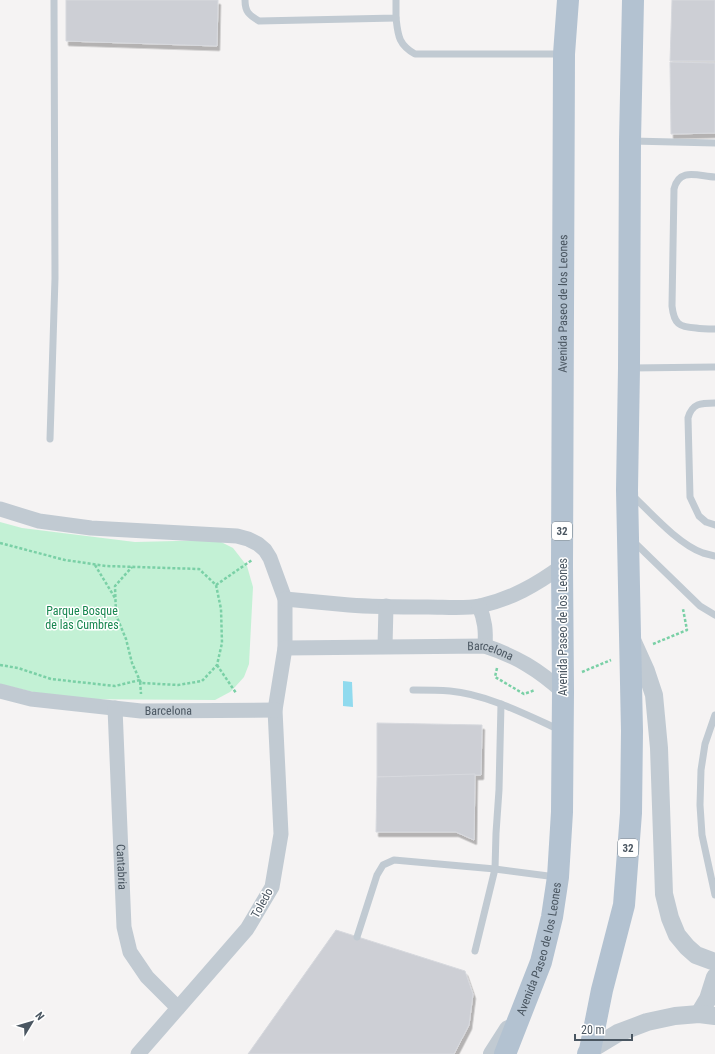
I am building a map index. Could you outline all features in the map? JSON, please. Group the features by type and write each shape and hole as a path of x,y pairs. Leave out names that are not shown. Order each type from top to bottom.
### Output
{"main road":[{"name":"Avenida Paseo de los Leones","path":"505,1054 541,962 552,917 558,877 562,812 564,54 568,0"},
{"name":"32","path":"590,1053 602,990 624,905 631,806 632,731 641,641 628,536 627,490 630,140 633,0"}],"street":[{"path":"0,509 39,520 92,528 237,536 258,544 265,550 270,558 285,599 285,648 275,710"},
{"path":"285,599 350,605 479,606 501,600 523,591 562,566"},
{"path":"385,646 386,606"},
{"path":"479,606 485,625 485,646"},
{"path":"641,641 646,672 654,695 659,748 664,894 670,918 677,935 696,954 715,962"},
{"name":"Barcelona","path":"285,648 485,646 507,654 532,667 563,692"},
{"name":"Barcelona","path":"0,691 31,699 141,711 275,710"},
{"name":"Cantabria","path":"115,708 124,927 130,952 147,977 178,1008"},
{"name":"Toledo","path":"138,1054 247,929 272,887 280,834 275,710"},
{"path":"590,1053 618,1033 647,1022 675,1016 707,1015 708,998 715,977"},
{"path":"492,1054 528,998"}],"lane":[{"path":"50,439 55,278 54,0"},
{"path":"246,0 245,6 247,12 259,21 396,18"},
{"path":"396,0 398,36 401,44 414,54 564,54"},
{"path":"630,140 715,143"},
{"path":"715,177 688,174 683,175 676,182 674,189 672,306 673,315 677,323 682,327 715,330"},
{"path":"629,368 715,367"},
{"path":"715,403 697,404 690,412 688,418 690,497 699,516 706,522 715,525"},
{"path":"627,490 674,535 686,544 702,552 715,556"},
{"path":"628,536 700,606 715,615"},
{"path":"413,690 451,691 474,695 501,704 563,731"},
{"path":"475,951 495,870 501,704"},
{"path":"715,715 706,744 701,770 700,805 702,835 715,895"},
{"path":"357,937 377,875 383,865 394,860 558,877"}],"path":[{"path":"0,543 65,560 106,566 199,569 216,585 221,609 222,643 218,665 202,680 178,684 141,683 132,663 126,639 116,615 115,586 132,567"},
{"path":"216,585 265,550"},
{"path":"94,564 115,600"},
{"path":"641,641 688,630 682,602"},
{"path":"576,674 613,659"},
{"path":"0,665 18,668 50,679 115,686 140,680"},
{"path":"218,665 248,711"},
{"path":"495,677 524,694 539,689"}],"green space":[{"name":"Parque Bosque de las Cumbres","path":"0,522 22,528 135,542 217,540 233,548 247,566 253,587 249,664 244,677 230,692 215,700 62,699 0,684"}],"water":[{"path":"343,681 352,682 353,707 343,706"}],"building":[{"path":"66,0 218,0 217,46 66,41"},
{"path":"672,0 715,0 715,61 670,61"},
{"path":"670,62 715,63 715,133 671,134"},
{"path":"377,723 482,725 481,775 377,777"},
{"path":"475,774 474,840 456,832 376,832 377,777"},
{"path":"336,930 465,971 473,994 469,1025 454,1054 248,1054"}]}
